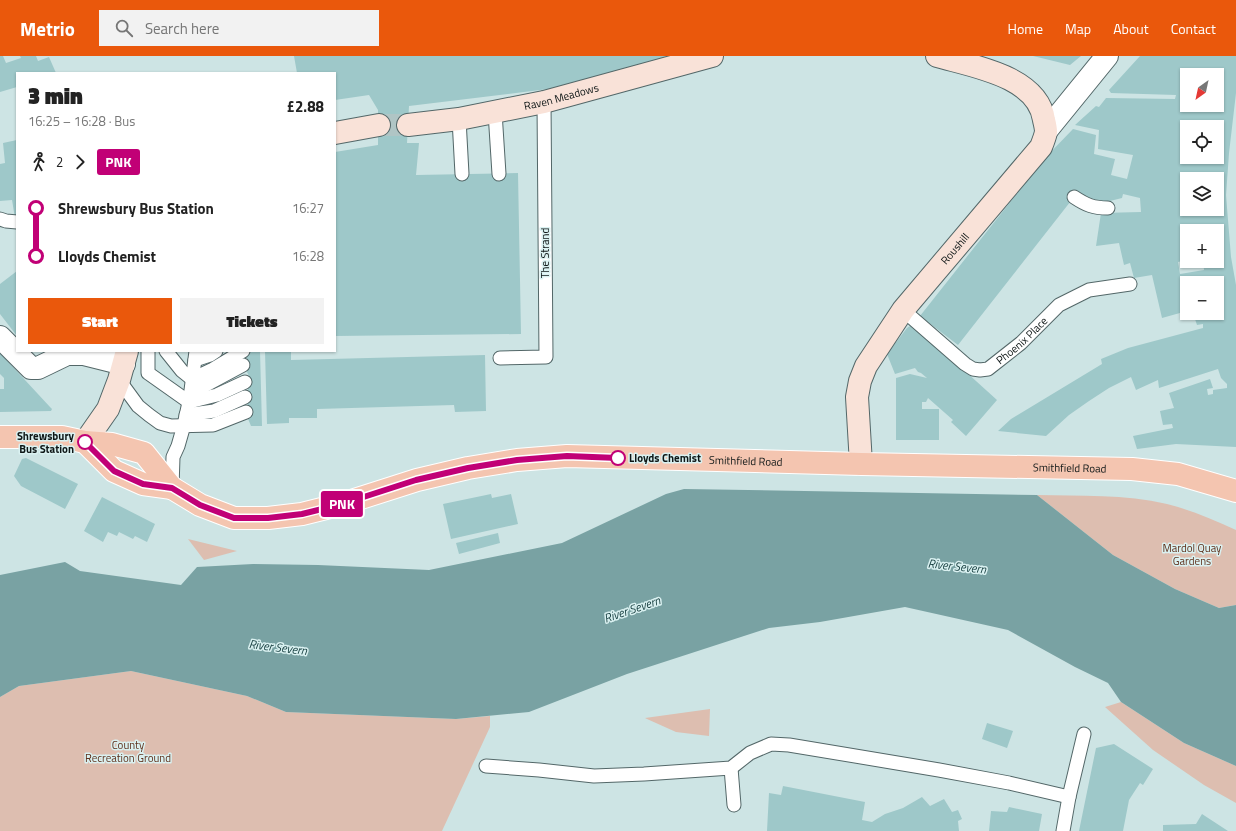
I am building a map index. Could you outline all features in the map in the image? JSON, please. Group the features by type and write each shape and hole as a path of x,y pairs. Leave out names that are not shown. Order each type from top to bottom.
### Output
{"main road":[{"name":"Smithfield Road","path":"0,437 62,437 85,442 112,444 144,453 172,488 200,505 234,518 268,518 302,514 342,504 416,480 468,468 517,460 567,456 861,464 1132,469 1178,474 1236,491"}],"street":[{"name":"Raven Meadows","path":"408,125 459,119 544,102 712,56"},
{"path":"937,56 1008,78 1026,88 1041,106 1046,131"},
{"name":"Roushill","path":"861,464 857,397 860,381 866,366 903,310 1034,164 1046,131 1107,56"},
{"path":"336,133 379,125"},
{"path":"0,337 30,368 38,368 67,354 84,354 125,362 108,408 85,442"}],"lane":[{"name":"The Strand","path":"500,358 546,358 544,102"},
{"path":"495,112 499,174"},
{"path":"459,119 462,174"},
{"path":"1074,197 1084,204 1096,208 1108,208"},
{"path":"0,219 16,222"},
{"name":"Phoenix Place","path":"903,310 965,364 973,369 980,370 988,369 1021,344 1059,305 1089,290 1130,284"},
{"path":"148,352 148,373 190,397 217,395 244,382"},
{"path":"167,352 182,371 192,379"},
{"path":"172,488 173,457 178,446 190,397 195,355 210,354 214,352"},
{"path":"192,379 241,352"},
{"path":"125,362 138,406 160,423 171,426 214,411 245,397"},
{"path":"190,397 204,386 244,365"},
{"path":"185,420 213,425 246,412"},
{"path":"1063,831 1069,797 1084,734"},
{"path":"486,766 594,776 731,768 750,753 772,744 789,745 939,770 1009,783 1069,797"},
{"path":"731,768 734,806"}],"green space":[{"name":"Mardol Quay Gardens","path":"1037,495 1102,496 1151,501 1185,509 1236,530 1236,605 1219,608 1175,589 1113,555"},
{"path":"188,539 237,551 204,560"},
{"name":"County Recreation Ground","path":"131,671 247,696 286,712 456,719 490,716 490,727 442,831 0,831 0,697 19,686"},
{"path":"1121,702 1184,743 1236,766 1236,803 1204,785 1153,750 1105,707"},
{"path":"710,709 709,736 676,732 645,718"}],"water":[{"name":"River Severn","path":"684,489 1037,495 1113,555 1175,589 1219,608 1236,605 1236,766 1184,743 1121,702 1108,683 1075,667 1008,630 905,607 820,622 769,628 627,674 529,712 456,719 286,712 247,696 131,671 19,686 0,697 0,575 65,562 80,571 181,585 197,567 253,564 318,565 429,570 562,543 666,494"}],"building":[{"path":"0,56 3,56 6,63 21,58 20,56 36,56 38,61 49,57 56,72 16,72 16,87 0,92"},
{"path":"294,56 670,56 548,89 409,106 407,143 419,143 416,175 518,173 521,334 336,336 336,152 378,145 378,110 369,95 336,100 336,72 297,72"},
{"path":"1033,56 1081,56 1070,65"},
{"path":"1140,56 1236,56 1236,93 1226,195 1231,257 1236,285 1236,447 1176,444 1137,449 1133,436 1173,428 1172,424 1163,425 1160,411 1174,408 1169,393 1210,379 1213,388 1207,389 1208,395 1213,394 1213,390 1227,388 1227,384 1221,378 1218,369 1159,388 1158,380 1136,390 1131,377 1109,388 1089,401 1069,415 1046,436 998,431 1011,419 1102,364 1101,359 1128,348 1203,328 1203,324 1197,325 1195,320 1224,320 1224,276 1180,276 1180,313 1162,318 1152,275 1134,278 1130,263 1124,265 1119,243 1096,246 1101,213 1141,212 1140,198 1123,194 1122,198 1106,202 1092,202 1074,197 958,345 920,316 1045,158 1073,129 1096,135 1094,154 1115,159 1111,175 1127,179 1133,155 1098,149 1099,130 1075,125 1096,106 1099,107 1106,98 1175,99 1176,95 1111,93 1109,90"},
{"path":"16,140 16,218 12,200 0,201 0,164 5,163 3,143"},
{"path":"16,272 16,335 0,314 0,284"},
{"path":"913,324 997,400 966,436 951,422 953,420 928,398 926,402 922,402 922,409 939,409 939,440 896,440 896,378 910,374 927,378 915,368 895,374 887,354 907,328"},
{"path":"244,352 260,352 262,426 251,426 244,409 249,407 243,395 249,392 243,379 249,376 243,364 248,361"},
{"path":"265,352 291,352 291,360 485,355 486,411 455,412 454,405 317,409 317,418 289,418 289,423 267,424"},
{"path":"0,353 52,409 51,411 0,412 0,389 4,389 4,378 0,374"},
{"path":"26,458 78,484 65,509 21,486 14,476 22,459"},
{"path":"491,494 492,498 511,494 518,524 451,539 443,504"},
{"path":"102,497 155,524 147,542 135,536 133,539 119,532 117,536 108,532 103,542 84,531"},
{"path":"498,533 500,543 459,554 456,543"},
{"path":"987,723 1013,731 1007,748 982,739"},
{"path":"1114,744 1153,769 1143,785 1140,783 1129,800 1123,831 1079,831 1096,748"},
{"path":"783,786 865,802 862,820 872,822 885,814 903,808 922,797 930,806 944,799 952,812 958,810 962,819 958,821 959,831 767,831 769,793 781,795"},
{"path":"1009,807 1042,814 1039,831 989,831 991,811 1007,812"},
{"path":"1202,814 1228,831 1163,831 1163,825 1196,824"}],"tunnel":[{"path":"379,125 408,125"}],"bus line":[{"name":"PNK","path":"85,442 114,471 143,484 172,488 200,505 234,518 268,518 302,514 342,504 416,480 468,468 517,460 567,456 618,458"}],"place":[{"name":"Shrewsbury Bus Station","path":"85,442"},
{"name":"Lloyds Chemist","path":"618,458"}]}
